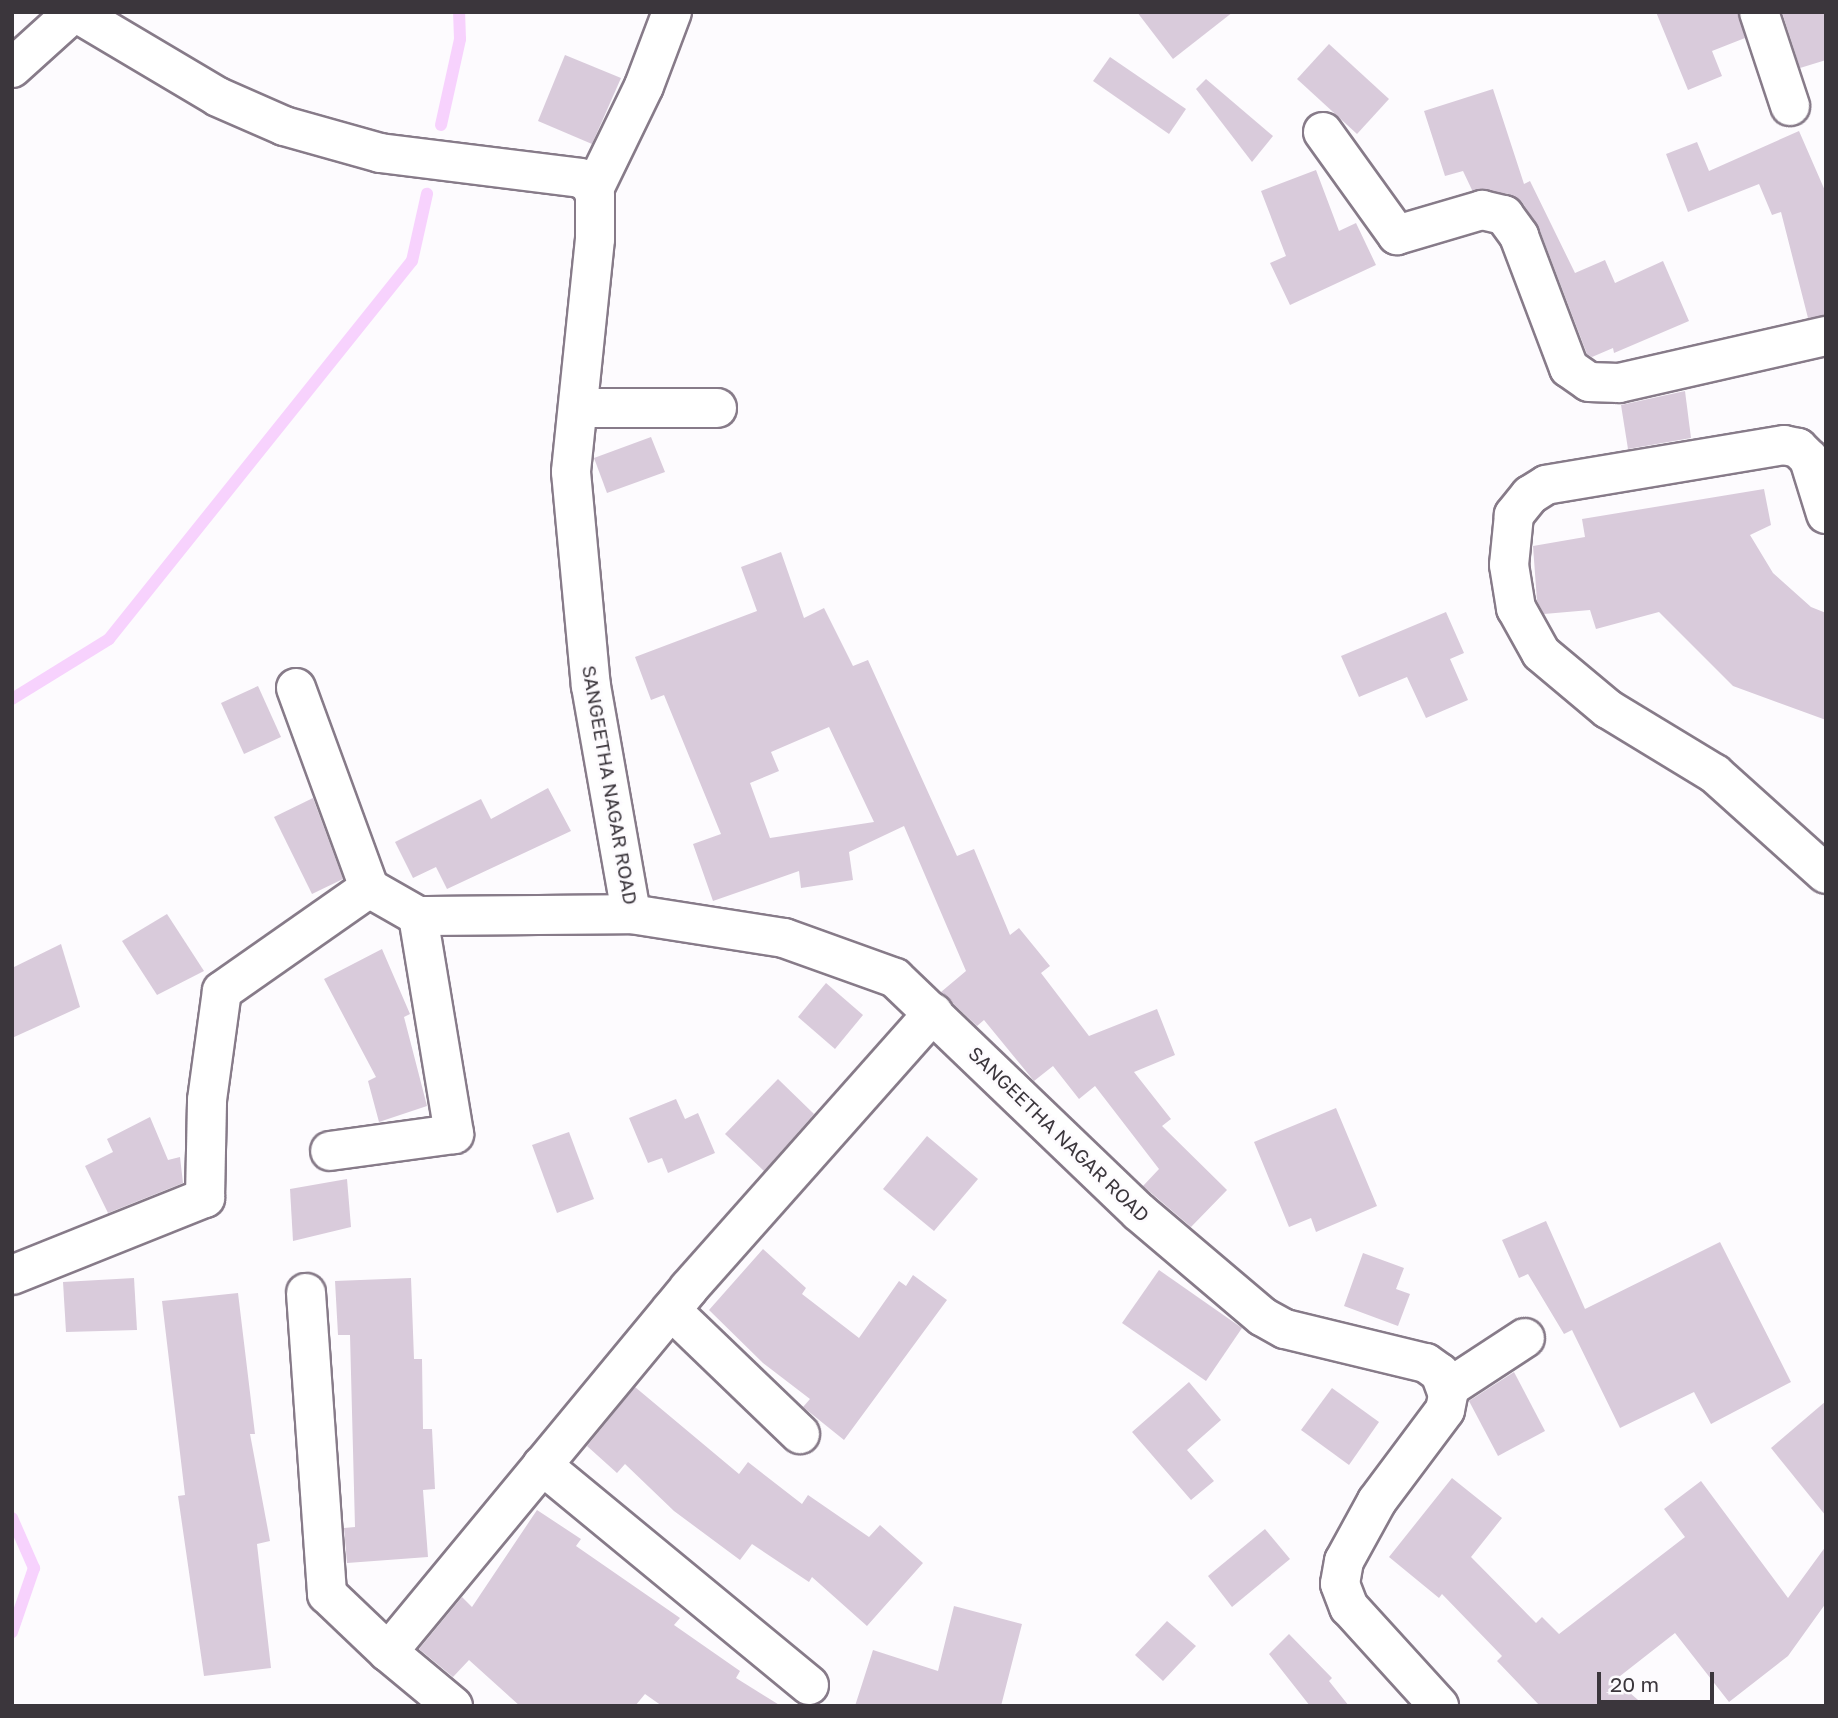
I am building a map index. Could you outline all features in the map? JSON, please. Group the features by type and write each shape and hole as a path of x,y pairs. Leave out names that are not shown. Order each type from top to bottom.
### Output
{"street":[{"path":"12,68 75,12 123,28 218,97 284,126 380,153 580,178 594,189 644,86 672,12"},
{"path":"1759,12 1790,106"},
{"path":"1323,132 1397,235 1482,210 1504,215 1519,236 1569,368 1589,382 1619,383 1826,336"},
{"name":"SANGEETHA NAGAR ROAD","path":"594,189 595,239 571,472 591,686 631,914 784,938 895,978 1139,1212 1263,1317 1285,1329 1426,1363 1440,1373 1447,1389"},
{"path":"578,408 717,408"},
{"path":"1826,514 1808,459 1798,448 1784,445 1546,485 1530,495 1514,515 1509,565 1516,608 1542,653 1608,709 1715,774 1826,874"},
{"path":"296,688 369,888 418,916 631,914"},
{"path":"12,1275 205,1198 207,1100 222,991 369,888"},
{"path":"330,1151 454,1134 418,916"},
{"path":"388,1652 671,1310 933,1013"},
{"path":"306,1293 327,1594 388,1652 453,1706"},
{"path":"671,1310 800,1434"},
{"path":"1439,1706 1349,1607 1340,1584 1344,1561 1377,1501 1446,1410 1447,1389 1525,1338"},
{"path":"542,1465 809,1685"}],"building":[{"path":"1137,12 1233,12 1173,59"},
{"path":"1656,12 1738,12 1745,38 1712,51 1722,76 1688,90"},
{"path":"1782,12 1826,12 1826,60 1800,68"},
{"path":"1329,44 1389,99 1357,134 1297,79"},
{"path":"565,55 621,78 592,144 538,121"},
{"path":"1110,57 1186,109 1169,134 1093,81"},
{"path":"1206,79 1273,136 1252,162 1196,89"},
{"path":"1493,89 1524,184 1530,181 1575,273 1605,260 1615,283 1663,261 1689,321 1614,353 1613,348 1592,357 1587,354 1539,228 1522,202 1509,194 1472,190 1463,171 1445,176 1424,111"},
{"path":"1799,131 1826,193 1826,315 1808,318 1781,212 1772,215 1759,184 1688,212 1666,154 1697,142 1709,171"},
{"path":"1316,170 1339,231 1356,223 1376,265 1290,305 1270,263 1286,256 1261,191"},
{"path":"1685,391 1691,438 1628,449 1621,405"},
{"path":"651,437 665,472 607,493 594,458"},
{"path":"1764,489 1771,525 1750,535 1773,573 1811,607 1826,613 1826,720 1733,686 1659,612 1596,629 1590,610 1544,614 1537,601 1533,546 1585,537 1582,519"},
{"path":"781,552 804,618 824,608 853,666 868,660 957,856 974,849 1010,935 1019,928 1050,966 1041,973 1089,1036 1157,1009 1175,1055 1134,1072 1171,1119 1162,1126 1227,1190 1191,1227 1143,1186 1159,1169 1095,1086 1079,1099 1053,1066 1034,1081 984,1020 977,1026 941,992 966,971 904,826 849,852 853,880 801,888 799,871 713,901 693,844 721,834 664,695 651,700 635,657 757,611 741,567","holes":["829,727 874,822 770,838 750,783 779,771 771,752"]},
{"path":"1446,612 1464,653 1450,659 1468,700 1426,718 1407,677 1359,697 1341,656"},
{"path":"258,686 281,737 244,754 221,703"},
{"path":"548,788 571,831 447,889 436,867 413,878 395,842 481,799 491,819"},
{"path":"313,798 343,879 312,894 274,817"},
{"path":"167,914 204,971 157,995 122,941"},
{"path":"61,944 80,1007 12,1038 12,968"},
{"path":"382,949 410,1014 404,1017 427,1106 379,1122 368,1081 376,1077 324,979"},
{"path":"826,983 863,1015 835,1049 798,1017"},
{"path":"778,1079 814,1114 764,1171 725,1134"},
{"path":"676,1099 685,1119 698,1113 715,1153 668,1173 662,1158 648,1163 629,1118"},
{"path":"1336,1108 1377,1206 1316,1232 1311,1218 1289,1227 1254,1142"},
{"path":"150,1117 168,1160 180,1157 183,1183 108,1213 85,1166 113,1152 107,1139"},
{"path":"569,1132 594,1199 557,1213 532,1145"},
{"path":"927,1136 978,1179 934,1231 883,1189"},
{"path":"347,1179 351,1227 293,1241 290,1189"},
{"path":"1546,1221 1585,1309 1720,1242 1791,1382 1711,1424 1694,1392 1620,1428 1572,1330 1564,1334 1528,1274 1519,1278 1502,1240"},
{"path":"763,1249 806,1288 802,1294 859,1338 899,1281 906,1286 913,1275 947,1300 844,1440 803,1407 810,1399 763,1363 709,1310"},
{"path":"1363,1253 1404,1268 1396,1289 1410,1294 1398,1326 1344,1306"},
{"path":"1159,1270 1242,1328 1206,1381 1122,1323"},
{"path":"134,1278 137,1330 66,1332 63,1282"},
{"path":"411,1278 414,1359 422,1359 423,1429 432,1429 435,1489 423,1490 428,1557 347,1563 344,1528 355,1527 350,1335 338,1335 335,1281"},
{"path":"238,1293 255,1434 250,1434 270,1541 257,1544 271,1668 204,1676 178,1496 185,1495 162,1301"},
{"path":"1514,1372 1545,1431 1498,1456 1469,1401"},
{"path":"1189,1382 1221,1420 1187,1450 1214,1481 1191,1500 1132,1432"},
{"path":"635,1387 739,1474 748,1462 802,1504 808,1495 869,1537 880,1525 923,1563 867,1626 812,1577 809,1582 752,1544 740,1560 674,1511 625,1464 617,1473 587,1446"},
{"path":"1332,1388 1379,1422 1349,1465 1301,1430"},
{"path":"1826,1401 1826,1516 1771,1448"},
{"path":"1452,1478 1502,1518 1471,1557 1536,1623 1542,1617 1559,1634 1685,1537 1664,1509 1701,1481 1788,1598 1826,1546 1826,1603 1788,1656 1729,1702 1675,1633 1615,1680 1645,1706 1540,1706 1497,1661 1502,1656 1442,1594 1439,1598 1389,1557"},
{"path":"537,1510 581,1539 576,1546 680,1618 674,1625 740,1671 736,1678 781,1706 662,1706 645,1694 635,1706 520,1706 469,1660 453,1677 419,1649 462,1597 472,1607"},
{"path":"1265,1529 1290,1559 1232,1607 1208,1576"},
{"path":"954,1606 1022,1624 1001,1706 855,1706 873,1650 938,1671"},
{"path":"1167,1621 1196,1646 1163,1681 1135,1655"},
{"path":"1289,1634 1332,1678 1329,1681 1349,1706 1310,1706 1269,1654"}],"waterway":[{"path":"441,125 460,39 459,12"},
{"path":"12,699 109,639 412,261 427,194"},
{"path":"12,1518 34,1568 12,1632"}]}
